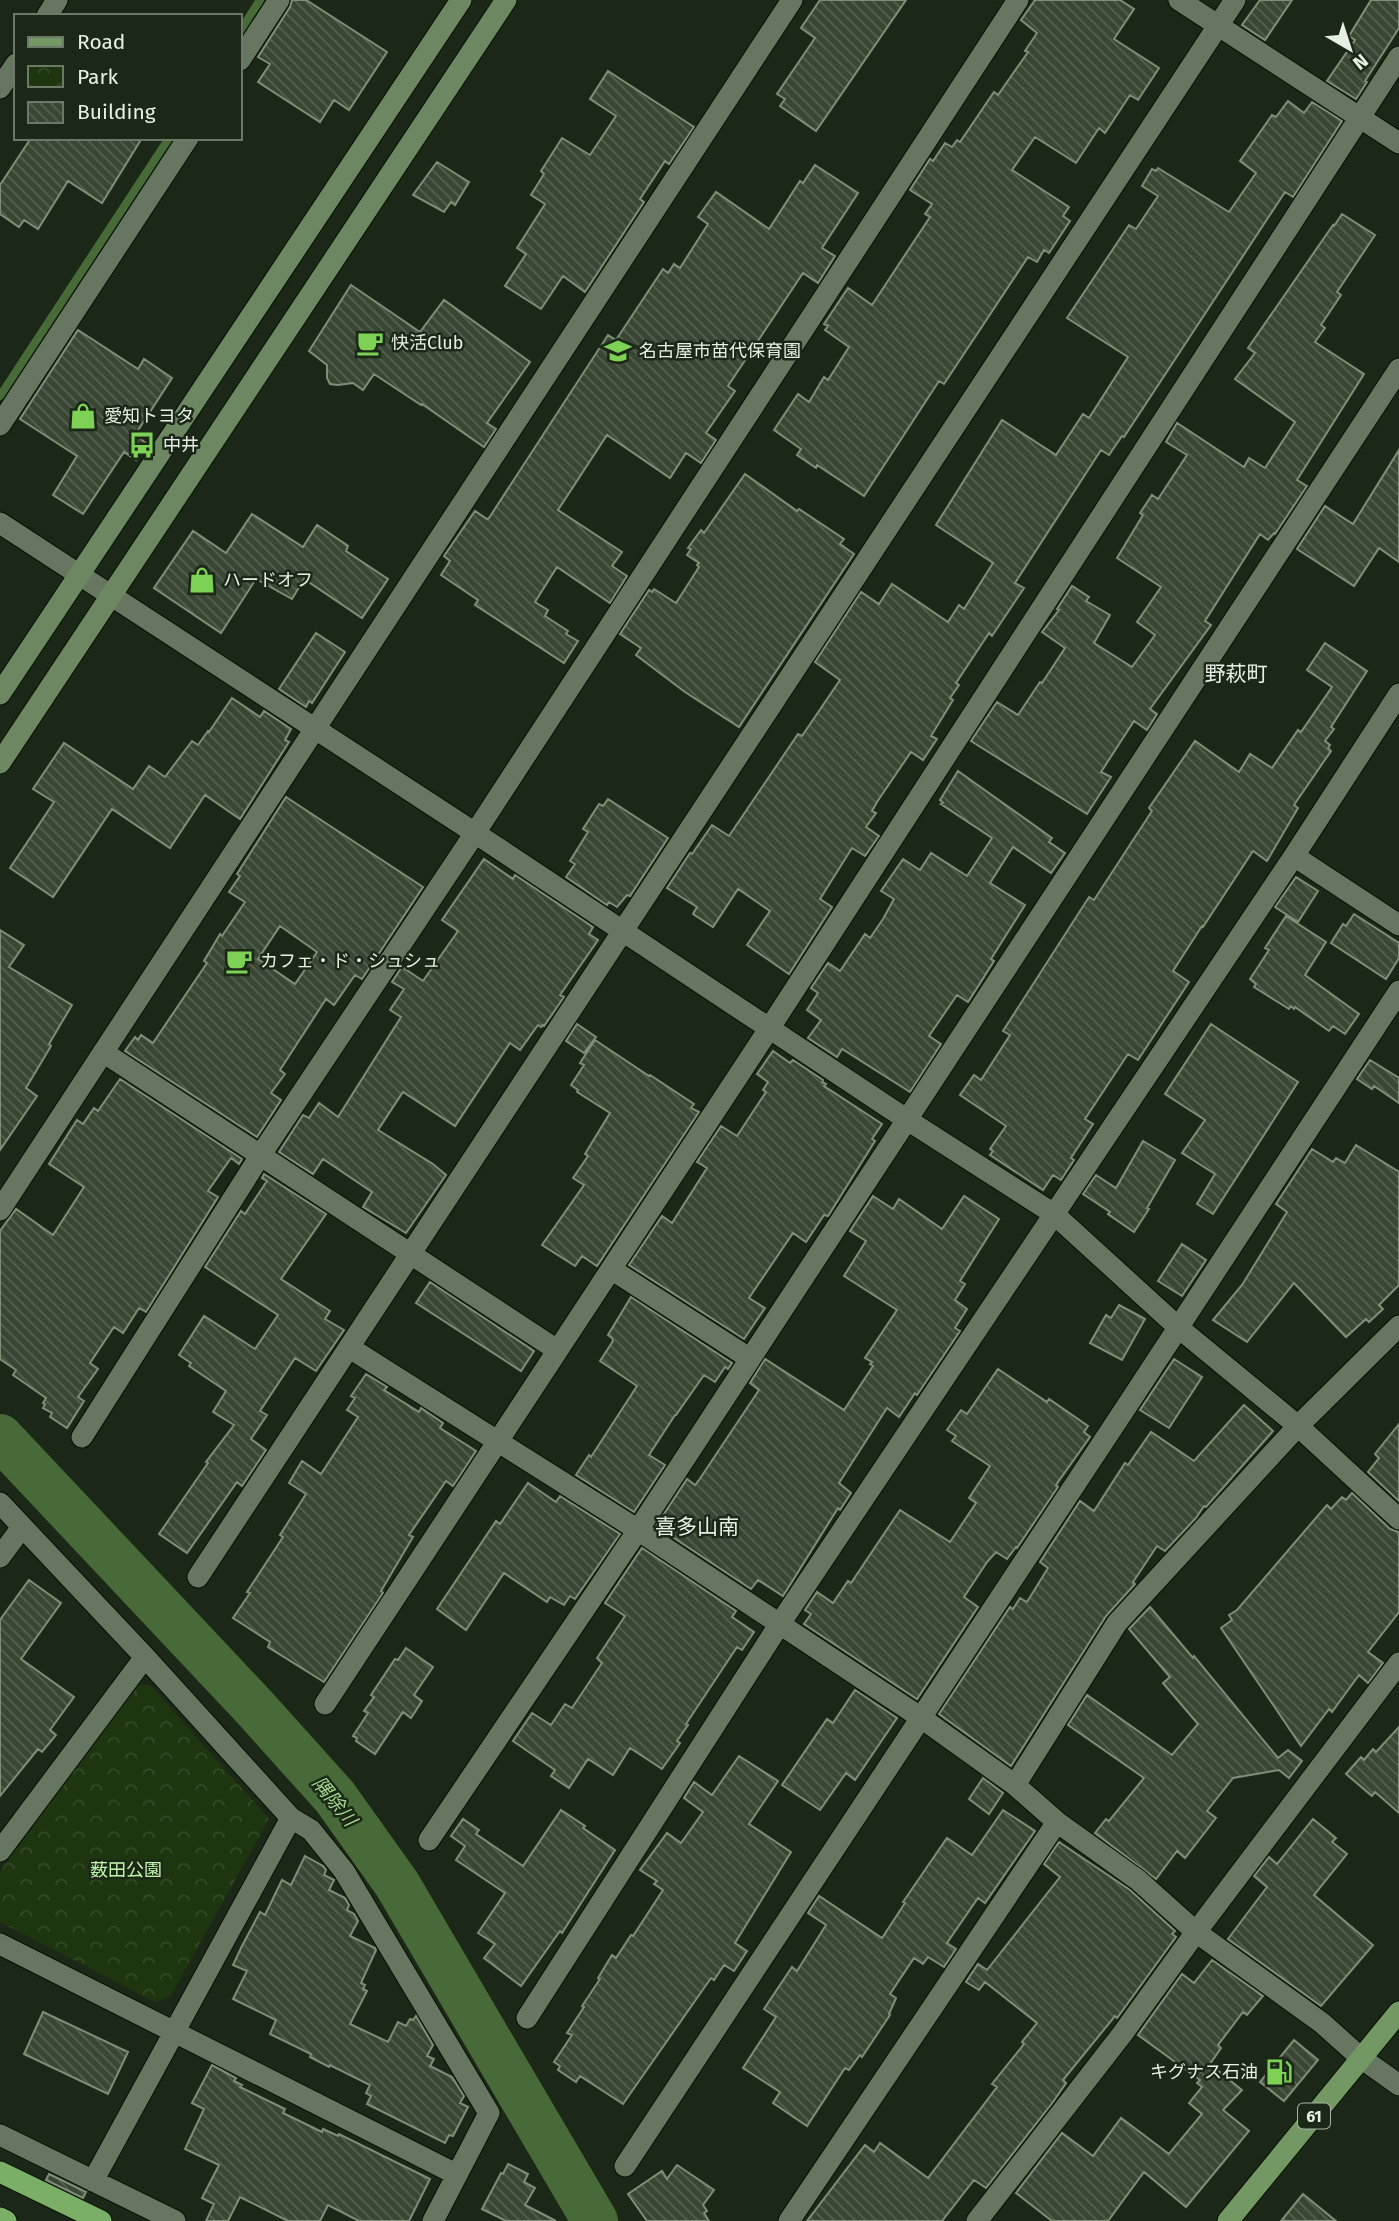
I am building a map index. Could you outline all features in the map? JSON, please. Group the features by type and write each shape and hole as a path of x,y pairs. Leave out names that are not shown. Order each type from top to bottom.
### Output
{"highway":[{"path":"0,2172 101,2221"},
{"path":"0,2218 6,2221"}],"main road":[{"name":"61","path":"1228,2221 1399,2012"}],"street":[{"path":"242,57 279,0"},
{"path":"0,694 461,0"},
{"path":"0,763 506,0"},
{"path":"0,1210 792,0"},
{"path":"82,1437 260,1156 475,833 1018,0"},
{"path":"1179,0 1399,143"},
{"path":"198,1577 1235,0"},
{"path":"326,1704 769,1029 1399,57"},
{"path":"0,88 14,67"},
{"path":"0,425 187,140"},
{"path":"429,1840 638,1530 1399,369"},
{"path":"0,523 1054,1214 1179,1328 1298,1426 1399,1519"},
{"path":"527,2018 779,1625 1294,856 1399,694"},
{"path":"1294,856 1399,925"},
{"path":"625,2166 1399,991"},
{"path":"103,1052 557,1350"},
{"path":"611,1269 749,1358"},
{"path":"1015,1785 1117,1623 1298,1426 1399,1326"},
{"path":"350,1348 638,1530 920,1717 1015,1785 1057,1822 1138,1880 1196,1932 1322,2023 1361,2058 1399,2085"},
{"path":"0,1503 291,1818 311,1830 344,1871 489,2113 433,2221"},
{"path":"0,1557 22,1527"},
{"path":"0,1851 145,1657"},
{"path":"977,2221 1123,2034 1196,1932 1399,1663"},
{"path":"93,2181 291,1818"},
{"path":"789,2221 1057,1822"},
{"path":"0,1944 456,2174"},
{"path":"0,2135 175,2221"}],"green space":[{"name":"薮田公園","path":"138,1685 150,1685 269,1819 170,1997 155,2002 0,1922 0,1871"}],"building":[{"path":"292,0 306,0 387,52 349,110 334,100 320,122 258,82 270,64 258,57"},
{"path":"820,0 906,0 816,131 780,106 785,99 777,94 815,38 801,28"},
{"path":"1035,0 1120,0 1134,9 1114,39 1159,68 1138,100 1130,95 1105,133 1099,128 1076,163 1035,137 1012,170 1069,207 1063,216 1070,221 1049,253 1044,250 1037,262 1028,257 944,384 939,381 864,496 797,455 801,449 774,430 798,394 809,402 824,377 828,380 849,347 825,330 828,326 824,324 848,288 872,305 930,217 925,214 932,204 910,190 930,159 933,161 945,143 952,147 957,140 960,142 994,92 998,95 1028,52 1025,51 1037,33 1021,20"},
{"path":"1260,0 1292,0 1265,40 1242,25"},
{"path":"1371,0 1399,0 1399,28 1356,99 1327,81 1355,40 1349,36"},
{"path":"608,71 694,127 669,164 665,161 640,199 644,202 585,292 563,276 541,309 505,286 526,254 517,248 545,204 531,195 544,174 541,171 562,138 590,155 616,116 590,99"},
{"path":"1288,101 1304,113 1312,102 1342,121 1293,197 1285,192 1124,437 1122,436 1109,455 1101,450 1015,583 1024,588 992,636 989,633 956,683 959,685 950,698 953,700 931,736 937,739 923,760 911,752 877,802 872,811 876,813 866,827 879,836 865,856 852,848 820,899 832,907 789,974 747,945 770,911 738,889 713,927 693,914 697,907 667,888 712,825 729,836 798,734 802,736 840,680 815,662 861,592 879,604 892,584 948,622 959,605 964,609 993,563 936,525 1002,420 1056,455 1083,414 1089,418 1128,357 1067,318 1129,225 1136,229 1158,196 1142,186 1152,169 1156,171 1158,168 1229,212 1256,173 1240,161 1272,115 1276,117"},
{"path":"30,140 141,140 102,203 68,181 38,229 24,220 19,227 0,214 0,185"},
{"path":"437,162 469,182 455,205 451,202 444,212 413,195"},
{"path":"815,165 858,193 822,248 835,256 818,283 803,273 728,386 735,391 706,433 716,440 701,463 686,453 670,478 607,435 558,510 622,552 612,566 627,576 610,603 557,567 535,602 548,610 545,616 578,641 564,663 475,605 478,600 441,575 450,561 444,556 475,511 489,518 608,335 616,340 663,269 668,273 674,264 680,268 708,224 698,217 716,192 769,229 800,181 803,183"},
{"path":"1342,214 1375,235 1337,292 1341,295 1321,325 1325,328 1315,342 1364,374 1297,480 1307,486 1275,534 1268,540 1260,534 1205,621 1211,625 1150,709 1157,714 1147,730 1134,721 1101,772 1111,777 1087,814 971,741 997,702 1018,715 1065,648 1042,632 1059,610 1057,609 1072,586 1089,597 1086,601 1110,615 1094,643 1132,667 1155,635 1137,622 1161,587 1117,558 1152,495 1158,499 1187,455 1166,442 1177,423 1244,467 1249,458 1265,468 1295,422 1235,379 1255,353 1248,348"},
{"path":"351,285 420,332 444,300 530,362 487,423 496,429 484,447 374,374 363,390 353,383 330,384 327,365 309,351"},
{"path":"78,330 138,369 144,359 172,378 135,435 146,443 136,460 124,452 83,514 53,495 77,456 20,419"},
{"path":"1399,450 1399,562 1379,548 1354,586 1297,549 1325,506 1353,524"},
{"path":"745,474 797,511 799,509 844,539 840,544 854,554 739,727 685,692 636,655 641,648 620,634 649,590 652,592 654,589 676,603 699,567 699,563 687,555 691,549 688,548 701,530 704,533"},
{"path":"252,514 303,547 317,525 348,546 346,551 388,579 362,618 304,579 292,599 256,579 221,633 154,588 193,531 226,553"},
{"path":"316,633 345,652 312,703 309,701 306,707 279,689"},
{"path":"1325,643 1367,671 1331,727 1334,729 1325,741 1330,745 1328,748 1331,751 1294,805 1298,808 1267,861 1253,851 1202,926 1173,971 1189,982 1138,1060 1128,1054 1085,1119 1093,1124 1071,1158 1074,1160 1061,1180 1053,1175 1043,1190 990,1155 993,1151 990,1149 1006,1126 960,1095 974,1075 981,1080 1010,1035 1003,1031 1089,897 1094,900 1152,811 1149,808 1195,741 1239,772 1250,754 1272,768 1332,687 1307,670"},
{"path":"232,698 260,717 264,711 291,729 285,740 289,742 240,819 205,795 170,848 112,809 53,897 10,868 54,802 33,789 64,743 133,789 149,766 165,777 192,741 198,745"},
{"path":"958,771 1052,838 1049,842 1065,853 1051,873 1013,847 990,883 1025,905 968,1002 957,995 929,1036 941,1044 910,1092 842,1049 837,1057 808,1038 821,1020 807,1010 818,993 811,988 828,963 840,971 865,934 870,938 883,919 894,899 881,891 903,859 920,870 931,853 967,876 992,838 941,804 943,803 940,800"},
{"path":"286,797 423,887 362,979 355,975 334,1005 326,999 280,1070 285,1074 271,1093 281,1100 257,1137 125,1051 135,1037 138,1040 141,1035 153,1043 207,963 204,961 220,934 222,936 245,902 229,892 240,876 237,874","holes":["280,926 317,952 295,984 258,959"]},
{"path":"608,799 668,838 630,896 627,895 617,907 609,902 607,905 566,877 575,864 570,861 588,832 583,829 599,804 603,806"},
{"path":"484,859 513,879 515,875 593,927 589,934 598,940 560,995 564,997 544,1026 538,1025 520,1050 510,1043 455,1126 403,1092 378,1130 446,1175 406,1233 363,1207 372,1192 323,1159 313,1174 279,1152 303,1115 309,1118 319,1103 338,1117 401,1017 390,1010 404,989 392,982 402,967 423,981 458,931 442,920"},
{"path":"1296,877 1318,891 1298,922 1275,907"},
{"path":"1354,914 1399,943 1399,958 1386,979 1331,943 1343,924 1346,926"},
{"path":"1286,916 1326,942 1305,975 1359,1014 1345,1034 1333,1026 1329,1031 1295,1007 1294,1009 1291,1006 1289,1009 1254,987 1256,984 1250,979 1269,950 1265,948"},
{"path":"0,930 24,945 9,967 72,1005 26,1088 37,1096 0,1150"},
{"path":"577,1024 596,1037 584,1053 566,1041"},
{"path":"1211,1024 1298,1082 1213,1214 1197,1204 1215,1174 1182,1153 1205,1120 1165,1094"},
{"path":"595,1040 694,1104 691,1108 699,1112 597,1266 582,1256 575,1266 542,1245 584,1185 573,1178 588,1156 585,1154 610,1113 577,1092 571,1085 584,1065 580,1063"},
{"path":"773,1051 790,1063 793,1060 823,1080 826,1084 824,1086 882,1124 872,1139 875,1141 828,1216 824,1215 806,1242 793,1233 749,1298 765,1308 744,1339 629,1265 662,1216 672,1223 707,1168 697,1162 721,1126 737,1136 766,1092 763,1090 768,1082 757,1074"},
{"path":"1370,1060 1399,1078 1399,1103 1374,1086 1372,1089 1357,1079"},
{"path":"120,1079 242,1159 239,1164 231,1158 208,1191 218,1197 146,1312 139,1308 123,1333 114,1327 90,1363 98,1369 78,1397 84,1401 67,1428 50,1417 52,1413 43,1408 46,1398 13,1375 16,1370 0,1359 0,1231 16,1209 53,1235 84,1187 49,1164 77,1120 83,1124 94,1108 98,1111"},
{"path":"1143,1141 1175,1160 1134,1232 1083,1194 1096,1175 1116,1188"},
{"path":"1356,1145 1399,1172 1399,1285 1379,1305 1383,1309 1369,1322 1366,1319 1346,1337 1294,1283 1247,1342 1213,1320 1242,1285 1287,1212 1276,1204 1312,1149 1333,1162 1336,1158 1345,1163"},
{"path":"264,1174 326,1214 281,1279 330,1311 325,1319 344,1330 316,1371 295,1358 260,1411 267,1415 251,1439 266,1450 242,1486 237,1482 187,1553 159,1534 234,1425 213,1412 226,1391 189,1366 191,1363 179,1355 204,1316 255,1349 278,1315 205,1267 241,1211 245,1214 267,1181 262,1178"},
{"path":"873,1196 893,1209 899,1199 942,1229 964,1196 999,1219 960,1281 965,1284 955,1300 967,1309 955,1328 960,1331 899,1417 887,1408 839,1483 851,1493 840,1510 838,1508 783,1596 758,1580 751,1589 656,1526 687,1479 695,1485 699,1480 759,1390 750,1383 765,1359 844,1410 873,1366 870,1364 872,1362 865,1358 897,1310 844,1276 866,1241 850,1231"},
{"path":"1182,1244 1206,1260 1182,1296 1158,1281"},
{"path":"430,1282 534,1351 521,1371 416,1303"},
{"path":"631,1297 732,1363 728,1369 725,1367 715,1382 704,1375 675,1415 649,1455 665,1465 634,1512 576,1475 589,1455 591,1457 637,1386 600,1361 613,1341 608,1335"},
{"path":"1119,1305 1145,1319 1122,1360 1090,1343 1106,1315 1111,1318"},
{"path":"1174,1359 1202,1377 1169,1428 1140,1410"},
{"path":"998,1369 1088,1426 1084,1432 1090,1437 1017,1548 1007,1559 996,1552 987,1562 964,1597 978,1607 917,1699 804,1624 811,1614 805,1610 817,1592 833,1603 848,1581 851,1583 900,1510 950,1542 976,1503 969,1498 990,1466 952,1441 956,1436 947,1430 961,1410 967,1414"},
{"path":"366,1374 387,1387 384,1390 419,1412 421,1408 443,1423 440,1428 476,1451 453,1486 446,1481 409,1535 413,1537 381,1591 383,1593 324,1682 268,1647 270,1642 233,1618 306,1494 289,1483 302,1461 321,1474 358,1417 347,1410 355,1398 351,1396"},
{"path":"1244,1405 1273,1431 1165,1551 1157,1546 1133,1582 1135,1584 1106,1616 1011,1766 939,1714 1010,1607 1013,1609 1020,1598 1027,1602 1048,1568 1040,1562 1080,1501 1094,1511 1125,1463 1128,1465 1151,1432 1194,1461"},
{"path":"1399,1424 1399,1501 1368,1472 1379,1458 1375,1454"},
{"path":"528,1483 556,1502 560,1496 620,1534 575,1599 570,1596 564,1605 550,1597 547,1602 504,1573 466,1630 437,1609 496,1521 500,1524"},
{"path":"1352,1493 1390,1529 1399,1532 1399,1612 1368,1652 1383,1663 1368,1683 1359,1675 1332,1712 1329,1709 1301,1746 1221,1628 1232,1620 1229,1615 1237,1610 1327,1505 1331,1509 1342,1497 1346,1500"},
{"path":"642,1548 736,1611 732,1617 754,1632 742,1650 737,1647 686,1724 688,1725 677,1741 680,1743 662,1769 630,1748 613,1775 588,1759 569,1788 551,1776 555,1770 513,1741 532,1713 551,1725 565,1704 572,1708 602,1663 597,1658 625,1616 605,1603"},
{"path":"29,1580 61,1603 21,1659 74,1697 50,1730 56,1735 42,1752 38,1749 0,1796 0,1620"},
{"path":"1150,1607 1278,1758 1288,1750 1302,1761 1289,1778 1279,1770 1233,1778 1207,1811 1216,1818 1185,1858 1177,1851 1156,1879 1095,1833 1106,1819 1109,1821 1144,1778 1068,1725 1087,1695 1172,1755 1198,1724 1163,1683 1170,1677 1129,1629"},
{"path":"406,1648 433,1667 414,1695 422,1701 411,1718 403,1712 375,1754 353,1736 368,1713 364,1711 374,1697 371,1695 395,1659 398,1660"},
{"path":"855,1690 897,1718 855,1780 846,1773 820,1810 782,1785 827,1719 833,1723"},
{"path":"1399,1727 1399,1813 1375,1792 1372,1796 1346,1774 1361,1757 1364,1760 1373,1749 1376,1752"},
{"path":"739,1756 778,1781 749,1824 791,1852 735,1943 747,1951 734,1971 724,1965 714,1980 711,1978 623,2104 580,2076 576,2082 558,2070 560,2066 554,2062 572,2035 567,2033 612,1955 616,1958 663,1890 654,1884 657,1881 640,1870 667,1833 681,1843 703,1812 684,1798 694,1782 712,1795"},
{"path":"983,1778 1003,1793 989,1814 969,1799"},
{"path":"561,1810 615,1850 562,1933 560,1931 521,1986 484,1958 495,1944 478,1933 505,1893 456,1860 465,1846 451,1836 463,1819 479,1830 476,1834 523,1866"},
{"path":"1003,1810 1035,1831 985,1903 978,1898 947,1943 956,1949 944,1967 928,1957 923,1964 914,1958 890,1994 896,1998 890,2015 862,2057 860,2055 849,2070 845,2068 807,2126 773,2103 780,2092 743,2068 776,2017 764,2009 792,1967 797,1971 826,1925 808,1913 819,1896 882,1938 947,1838 972,1855"},
{"path":"1313,1819 1336,1838 1332,1842 1347,1854 1314,1895 1373,1945 1321,2006 1228,1939 1267,1887 1254,1876 1269,1857 1277,1864"},
{"path":"1059,1842 1130,1890 1175,1931 1172,1934 1176,1937 1117,2018 1115,2016 1063,2080 1066,2083 1053,2102 986,2188 974,2180 942,2221 807,2221 865,2145 874,2152 880,2143 928,2178 997,2087 992,2084 1037,2023 985,1982 979,1990 966,1982 978,1964 987,1970 1060,1877 1044,1864"},
{"path":"305,1856 323,1866 326,1870 324,1875 334,1880 329,1890 345,1898 349,1905 347,1910 354,1914 358,1921 350,1936 376,1950 361,1983 367,1991 350,2024 388,2042 398,2022 406,2026 410,2019 413,2020 416,2016 433,2045 427,2056 434,2059 430,2066 452,2077 464,2096 460,2103 468,2107 453,2136 449,2135 445,2143 367,2104 371,2096 366,2093 370,2085 330,2065 329,2067 310,2057 311,2054 270,2034 276,2020 233,1999 247,1971 233,1965 242,1946 260,1912 265,1915 282,1880 291,1885"},
{"path":"1212,1960 1263,1996 1247,2015 1243,2012 1218,2045 1221,2048 1210,2064 1242,2090 1223,2110 1249,2131 1186,2207 1144,2172 1108,2221 1052,2221 1016,2193 1062,2133 1093,2156 1121,2118 1169,2154 1202,2114 1189,2103 1202,2087 1197,2083 1200,2080 1138,2035 1182,1974 1194,1983"},
{"path":"43,2012 128,2052 108,2094 24,2054"},
{"path":"1294,2040 1318,2060 1284,2101 1260,2082"},
{"path":"212,2065 236,2078 234,2081 242,2085 240,2087 285,2109 283,2113 322,2132 323,2129 338,2136 339,2134 430,2179 409,2221 359,2221 328,2205 320,2221 288,2221 240,2197 228,2221 206,2221 214,2204 202,2198 219,2165 185,2149 204,2109 192,2103"},
{"path":"508,2164 528,2174 524,2182 535,2188 525,2205 556,2221 506,2221 482,2209"},
{"path":"677,2165 714,2190 703,2205 709,2221 647,2221 628,2194 662,2171 667,2179"},
{"path":"49,2174 86,2192 83,2198 46,2180"},
{"path":"1303,2194 1336,2221 1281,2221"}],"waterway":[{"path":"242,28 260,0"},
{"path":"0,396 168,140"},
{"name":"隅除川","path":"0,1437 256,1709 335,1797 397,1884 595,2221"}],"place":[{"name":"快活Club","path":"370,343"},
{"name":"名古屋市苗代保育園","path":"618,351"},
{"name":"愛知トヨタ","path":"83,416"},
{"name":"中井","path":"142,445"},
{"name":"ハードオフ","path":"202,580"},
{"name":"カフェ・ド・シュシュ","path":"239,961"},
{"name":"キグナス石油","path":"1279,2072"}],"district":[{"name":"野萩町","path":"1236,674"},
{"name":"喜多山南","path":"697,1527"}]}
